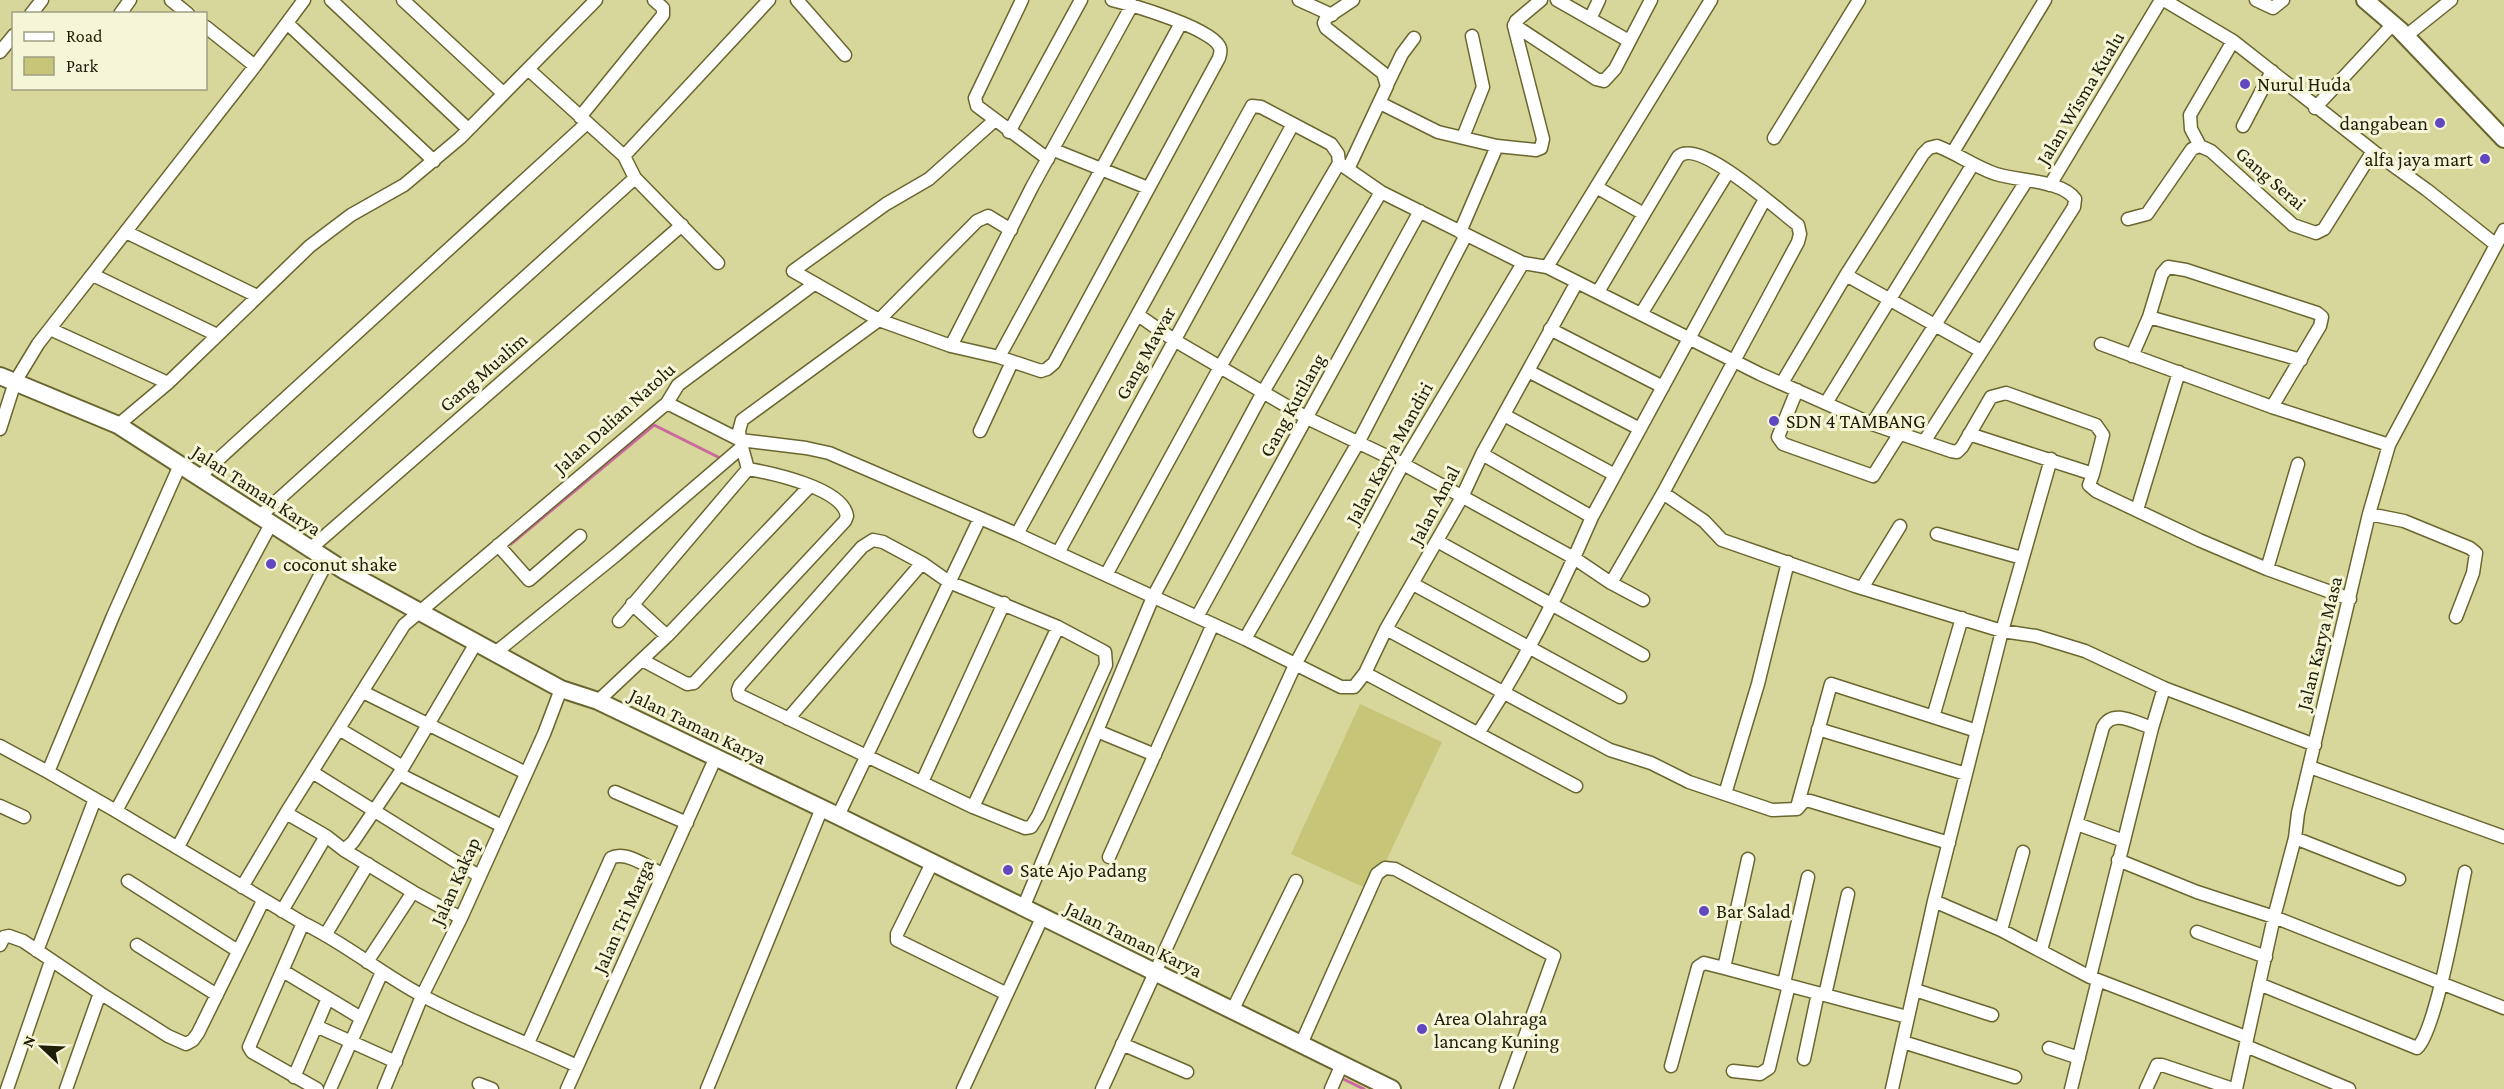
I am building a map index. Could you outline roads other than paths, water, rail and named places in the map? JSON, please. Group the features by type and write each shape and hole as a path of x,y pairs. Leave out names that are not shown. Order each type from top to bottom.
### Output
{"street":[{"path":"33,12 42,0"},
{"path":"171,0 186,12"},
{"path":"0,429 8,379 21,369 110,250 255,66 303,0"},
{"path":"331,0 468,129"},
{"path":"403,0 503,93"},
{"path":"118,425 168,383 310,246 351,215 404,185 434,161 596,0"},
{"path":"199,477 584,120 663,15 664,10 654,0"},
{"path":"624,156 769,0"},
{"path":"797,0 845,55"},
{"path":"1022,0 975,98 976,106 1010,132 1051,154 1101,168 1148,188"},
{"path":"1010,132 1081,0"},
{"path":"995,120 929,179 886,204 793,271 879,320 951,346 1041,370 1051,367 1211,75 1221,51 1213,39 1150,5 1132,5 1112,0"},
{"path":"1299,0 1332,15"},
{"path":"1353,0 1326,18 1324,23 1326,28 1383,73 1387,85"},
{"path":"1515,25 1541,0"},
{"path":"1557,0 1629,41"},
{"path":"1590,19 1599,0"},
{"path":"1515,25 1602,81 1613,72 1651,0"},
{"path":"1547,267 1711,0"},
{"path":"1774,138 1859,0"},
{"path":"1953,152 2045,0"},
{"path":"2162,0 2233,41 2315,108 2427,190 2495,244"},
{"name":"Jalan Wisma Kualu","path":"2050,185 2162,0"},
{"path":"2256,0 2273,8 2283,0"},
{"path":"2366,0 2406,36 2504,139"},
{"path":"2406,36 2451,0"},
{"path":"951,346 1132,5"},
{"path":"287,23 434,161"},
{"path":"999,357 1181,23"},
{"path":"2315,108 2393,24"},
{"path":"1380,103 1438,132 1497,146 1536,150 1541,148 1544,139 1515,25"},
{"path":"207,30 255,66"},
{"path":"1463,137 1483,87 1472,36"},
{"path":"0,52 12,37"},
{"path":"1106,575 1221,367 1344,165 1380,103 1402,54 1414,38"},
{"path":"2128,219 2147,214 2192,149 2200,146 2191,129 2190,116 2233,41"},
{"path":"528,69 624,156 635,178 718,263"},
{"path":"2243,126 2272,72"},
{"path":"1019,530 1138,315 1248,109 1257,105 1334,146 1344,165 1381,192 1523,263 1547,267 1734,361 1872,424 1957,452 1991,397 2006,393 2100,428 2103,439 2089,483 2093,489 2199,540 2267,569 2350,599"},
{"name":"Gang Mawar","path":"1058,553 1293,124"},
{"path":"1245,639 1359,441 1463,233 1497,146"},
{"path":"1782,383 1846,275 1926,150 1937,146 1998,174 2050,185 2071,193 2075,199 2074,207 1924,442"},
{"name":"Gang Serai","path":"2200,146 2222,160 2293,225 2316,233 2324,229 2373,151"},
{"path":"1598,292 1682,154 1690,152 1737,176 1797,225 1800,237 1663,493 1611,583"},
{"path":"1826,403 1973,164"},
{"path":"1641,314 1728,172"},
{"path":"116,812 265,521 635,178"},
{"path":"1872,424 2027,180"},
{"path":"1596,187 1644,214"},
{"path":"1023,908 1153,597 1263,392 1381,192"},
{"path":"1479,732 1530,647 1592,517 1765,199"},
{"name":"Gang Kutilang","path":"1197,617 1420,211"},
{"path":"748,469 739,431 742,420 879,320 977,221 988,216 1011,230"},
{"name":"Gang Mualim","path":"310,549 682,225"},
{"name":"Jalan Karya Masa","path":"2234,1089 2295,838 2369,514 2389,445 2504,230"},
{"path":"126,232 257,296"},
{"name":"Jalan Karya Mandiri","path":"1103,1089 1154,972 1295,665 1403,464 1523,263"},
{"path":"2132,356 2149,317 2164,270 2170,266 2317,313 2322,317 2320,326 2272,407"},
{"path":"93,275 218,335"},
{"path":"1846,275 1981,351"},
{"name":"Jalan Amal","path":"1365,673 1386,628 1462,497 1482,454 1577,282"},
{"name":"Jalan Dalian Natolu","path":"242,887 404,625 667,403 678,385 814,284"},
{"path":"1138,315 1174,340 1307,418 1403,464 1574,558 1611,583 1643,600"},
{"path":"2149,317 2301,360"},
{"path":"50,329 168,383"},
{"path":"1550,329 1662,387"},
{"path":"2101,344 2272,407 2389,445"},
{"path":"980,431 1012,363"},
{"path":"1528,371 1640,429"},
{"path":"2137,510 2179,372"},
{"name":"Jalan Taman Karya","path":"8,379 118,425 328,560 418,612 561,688 598,701 822,808 1392,1089"},
{"path":"1797,390 1779,437 1783,444 1873,476 1900,433"},
{"path":"667,403 741,443 806,448 829,453 980,518 1019,530 1058,553 1346,688 1356,685 1365,673 1479,732 1576,786"},
{"path":"1504,414 1615,474"},
{"path":"1969,434 2093,474"},
{"path":"495,653 616,555 741,443"},
{"path":"1482,454 1592,517"},
{"path":"1892,1089 1934,901 1977,730 2002,631 2051,459"},
{"path":"2267,569 2298,464"},
{"path":"48,772 113,616 180,465"},
{"path":"642,660 687,684 696,681 845,521 846,511 839,502 810,486 782,475 748,469"},
{"path":"619,621 748,469"},
{"path":"598,701 668,636 810,486"},
{"path":"1663,493 1704,521 1722,540 1862,588 2002,631 2036,636 2085,651 2164,688 2315,745"},
{"path":"2369,514 2404,521 2470,548 2476,553 2473,573 2456,617"},
{"path":"838,816 980,518"},
{"path":"1862,588 1900,526"},
{"path":"1937,534 2022,558"},
{"path":"498,545 529,580 580,536"},
{"path":"870,541 883,542 922,562 949,582 1058,627 1105,652 1107,663 1031,827 1025,828 973,807 741,697 738,692 739,687 870,541"},
{"path":"1437,541 1643,655"},
{"path":"178,847 328,560"},
{"path":"788,719 922,562"},
{"path":"1725,794 1758,684 1788,562"},
{"path":"1413,584 1620,698"},
{"path":"922,782 1004,603"},
{"path":"632,604 668,636"},
{"path":"1933,717 1962,618"},
{"path":"1109,857 1213,624"},
{"path":"973,807 1058,627"},
{"path":"1386,628 1610,750 1651,763 1689,782 1772,810 1797,809 1804,801 1810,801 1949,843"},
{"path":"344,850 353,842 401,770 476,643"},
{"path":"1797,809 1831,684 1977,730"},
{"name":"Jalan Kakap","path":"384,1089 422,996 461,918 561,688"},
{"path":"2072,1089 2118,860 2164,688"},
{"path":"363,692 526,772"},
{"path":"2040,950 2103,727 2108,719 2113,717 2126,719 2152,729"},
{"path":"339,729 401,770 502,826"},
{"path":"1818,729 1966,774"},
{"path":"1097,731 1155,755"},
{"path":"0,746 178,847 263,901 327,934 422,996 577,1066"},
{"name":"Jalan Tri Marga","path":"567,1089 716,759"},
{"path":"2310,767 2504,837"},
{"path":"312,772 479,876"},
{"path":"615,792 687,823"},
{"path":"37,951 94,799"},
{"path":"0,806 24,818"},
{"path":"707,1089 822,808"},
{"path":"286,813 413,892 461,918"},
{"path":"2077,824 2124,841"},
{"path":"282,910 326,836"},
{"path":"2295,838 2399,879"},
{"path":"2001,930 2024,852"},
{"path":"528,1043 609,861 615,856 627,857 663,875"},
{"path":"1724,968 1748,859"},
{"path":"2118,860 2197,892 2274,917 2504,1008"},
{"path":"932,863 897,934 897,940 1007,994"},
{"path":"327,934 368,864"},
{"path":"1301,1044 1377,874 1388,867 1423,883 1554,956 1506,1089"},
{"path":"2259,984 2417,1048 2424,1040 2441,984 2465,872"},
{"path":"1733,1071 1760,1074 1769,1068 1808,877"},
{"path":"128,881 238,951"},
{"path":"1232,1011 1296,881"},
{"path":"367,962 413,892"},
{"path":"1804,1059 1848,894"},
{"path":"0,945 4,937 10,936 168,1036 185,1044 193,1040 263,901"},
{"path":"1934,901 2001,930 2094,979 2246,1042 2349,1089"},
{"path":"963,1089 1042,918"},
{"path":"303,923 249,1047 252,1052 317,1089"},
{"path":"2197,932 2266,957"},
{"path":"137,945 217,995"},
{"path":"7,1089 51,961"},
{"path":"1671,1066 1698,967 1704,963 1907,1017"},
{"path":"283,971 361,1018"},
{"path":"330,1089 382,972"},
{"path":"1915,990 1992,1015"},
{"path":"66,1089 100,993"},
{"path":"294,1077 328,998"},
{"path":"316,1026 396,1062"},
{"path":"1903,1042 2015,1077"},
{"path":"1122,1044 1187,1072"},
{"path":"2049,1048 2079,1058"},
{"path":"1331,1089 1342,1064"},
{"path":"2146,1089 2157,1065 2234,1089"},
{"path":"479,1084 492,1089"}],"waterway":[{"path":"511,544 654,425 720,458"},
{"path":"1341,1078 1364,1089"}],"place":[{"name":"Nurul Huda","path":"2245,84"},
{"name":"dangabean","path":"2440,123"},
{"name":"alfa jaya mart","path":"2485,159"},
{"name":"SDN 4 TAMBANG","path":"1774,421"},
{"name":"coconut shake","path":"271,564"},
{"name":"Sate Ajo Padang","path":"1008,870"},
{"name":"Bar Salad","path":"1704,911"},
{"name":"Area Olahraga lancang Kuning","path":"1422,1029"}]}
